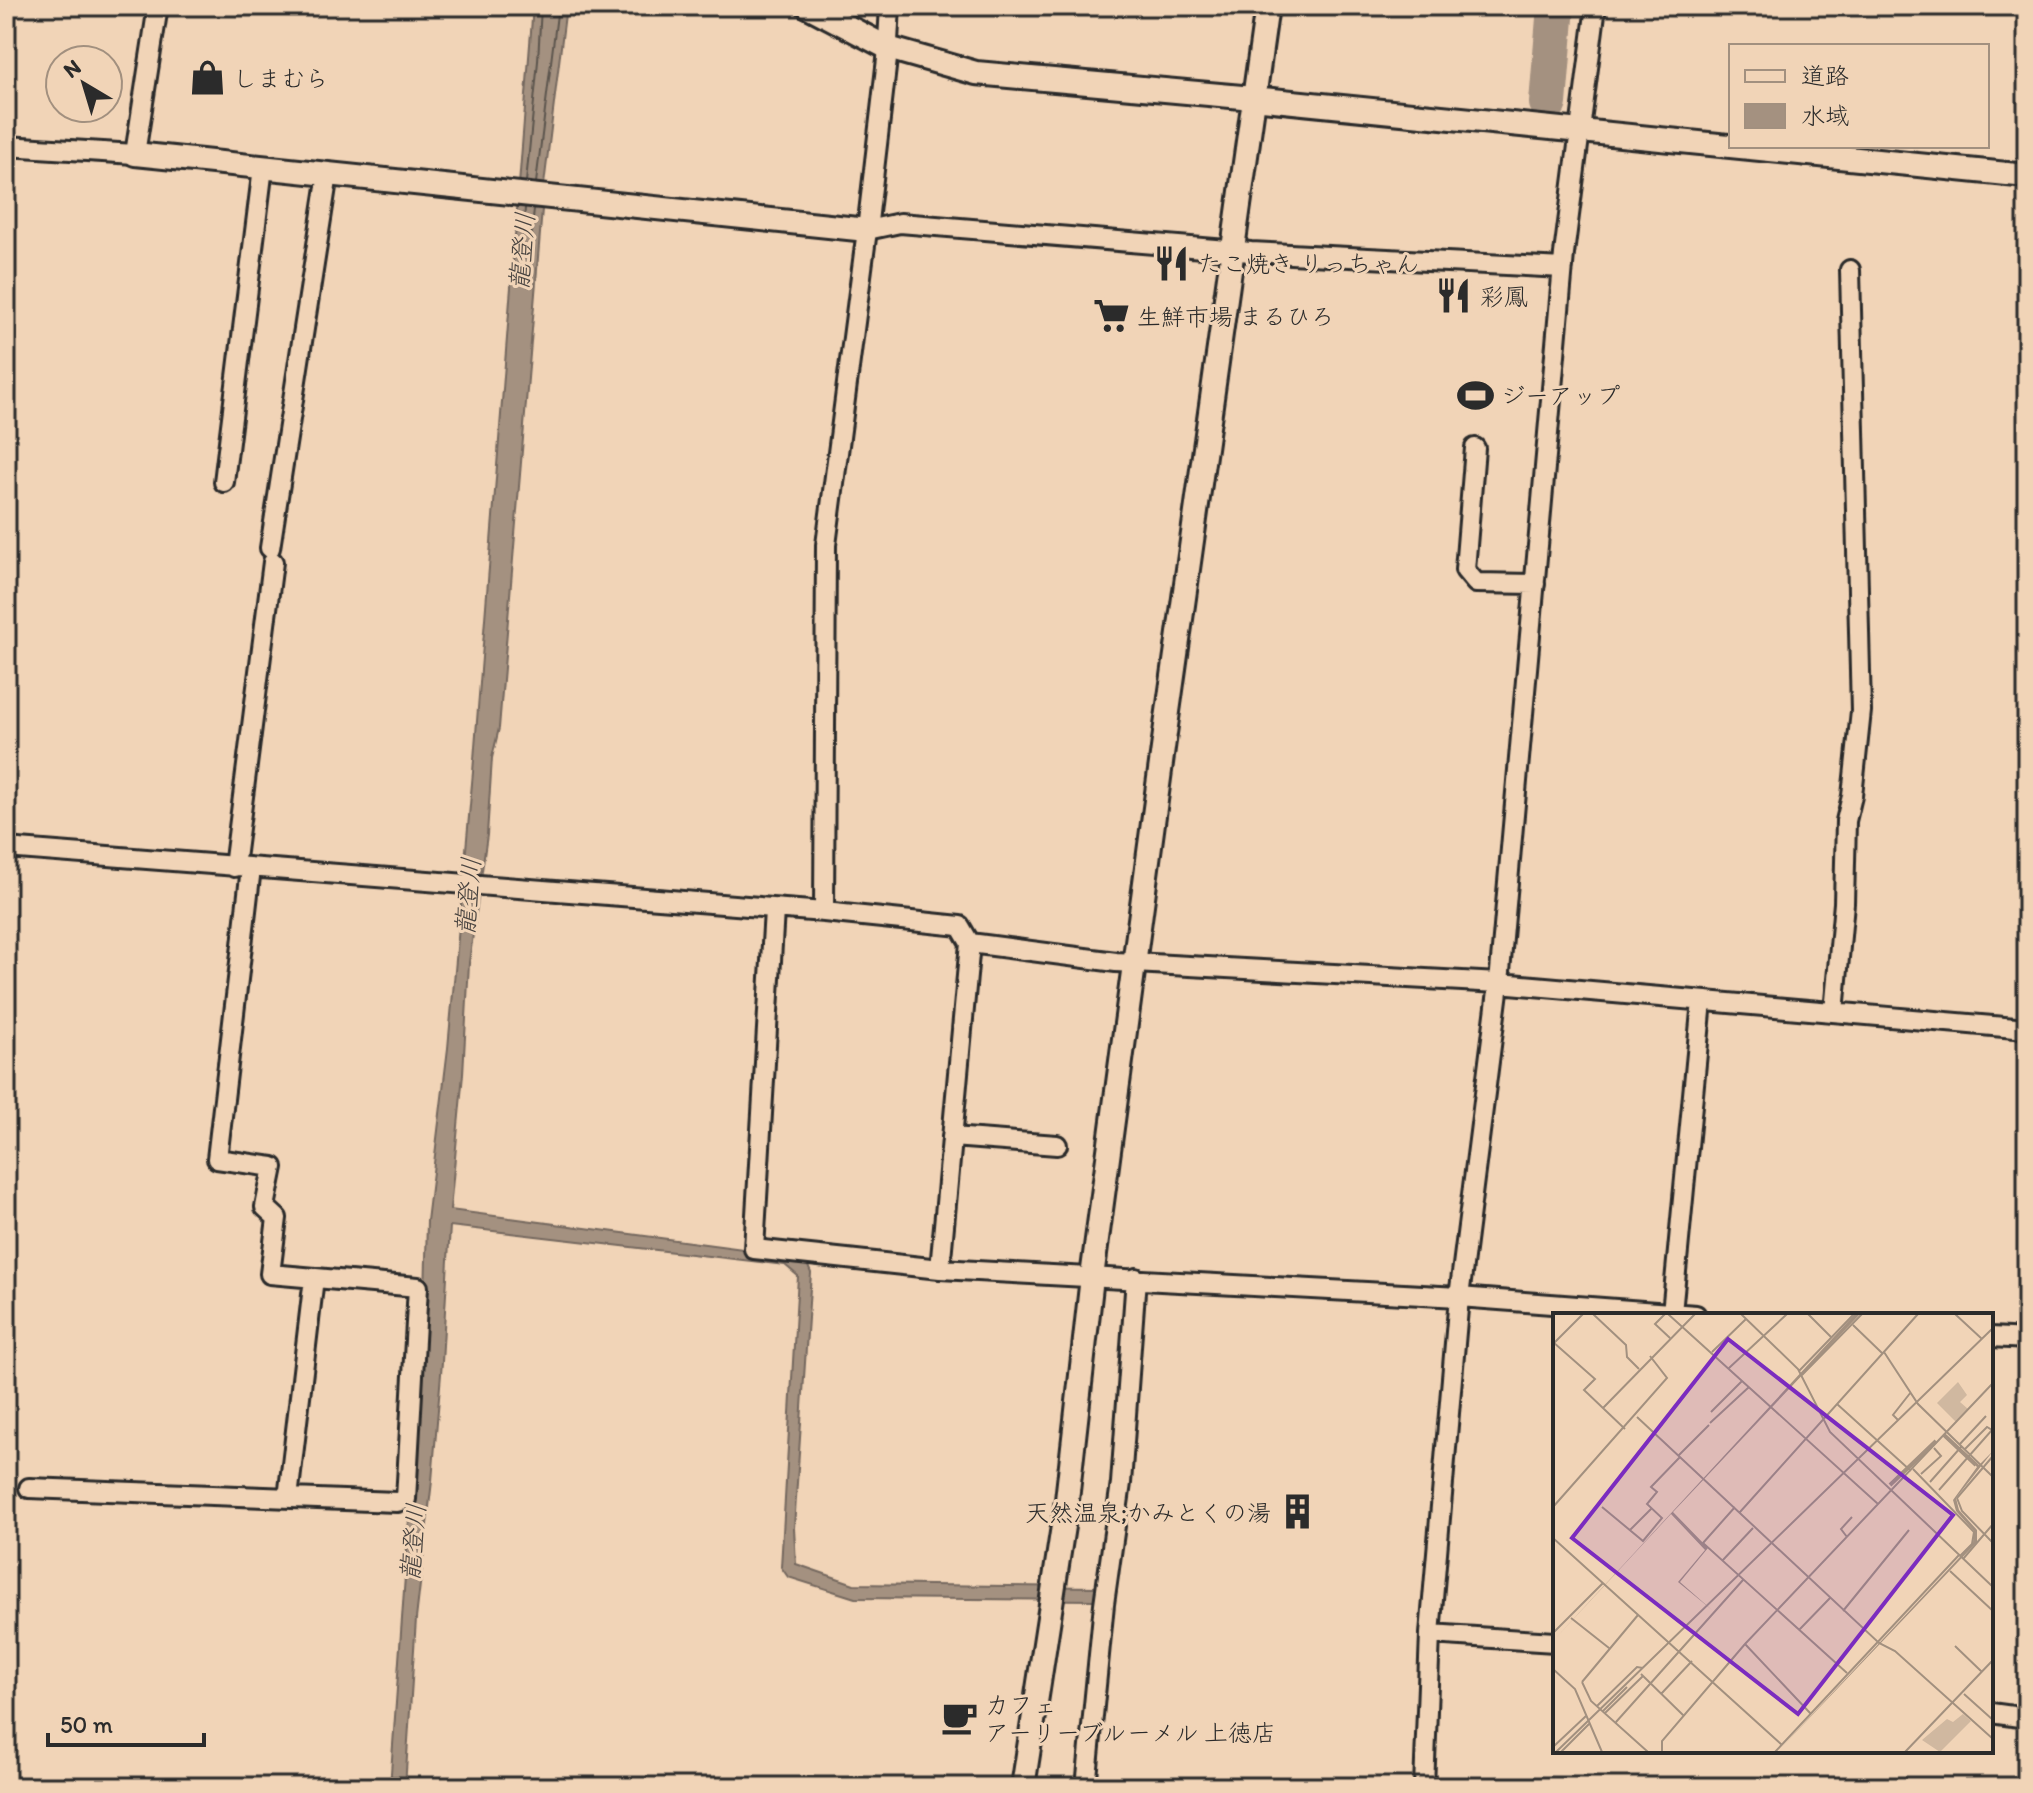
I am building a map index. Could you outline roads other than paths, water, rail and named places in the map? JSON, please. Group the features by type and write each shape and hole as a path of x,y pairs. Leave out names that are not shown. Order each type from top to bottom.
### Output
{"street":[{"path":"135,154 158,6"},
{"path":"808,6 888,48 976,73 1729,147"},
{"path":"824,912 826,545 867,230 890,6"},
{"path":"1023,1787 1067,1500 1092,1277 1267,6"},
{"path":"1424,1787 1430,1634 1459,1297 1499,983 1563,268 1596,6"},
{"path":"6,146 135,154 867,230 900,223 1232,250 1563,268"},
{"path":"1743,148 2027,176"},
{"path":"224,482 263,167"},
{"path":"29,1488 397,1502 406,1499 418,1287 270,1274 277,1218 265,1207 273,1167 217,1159 271,555 328,174"},
{"path":"1834,1012 1844,903 1846,821 1852,796 1861,711 1850,270"},
{"path":"1475,448 1465,570 1476,583 1535,584"},
{"path":"6,848 824,912 960,926 970,943 940,1269"},
{"path":"774,910 754,1249 940,1269 1459,1297 1672,1313 1702,1001"},
{"path":"970,943 1135,963 1499,983 2027,1029"},
{"path":"952,1137 1057,1145"},
{"path":"288,1498 314,1278"},
{"path":"1086,1787 1104,1604 1121,1483 1136,1278"},
{"path":"1993,1337 2027,1339"},
{"path":"1430,1634 1553,1642"},
{"path":"1993,1713 2027,1718"}],"water":[{"name":"龍登川","path":"533,6 566,6 544,185 499,728 492,758 487,835 469,963 463,1074 450,1210 804,1257 811,1273 794,1528 796,1564 854,1584 1098,1587 1097,1600 855,1598 788,1577 781,1567 798,1276 785,1265 450,1226 442,1362 416,1619 405,1787 390,1787 425,1295 427,1221 448,1048 473,772"}],"waterway":[{"path":"1548,103 1556,6"}],"place":[{"name":"しまむら","path":"207,78"},
{"name":"たこ焼き りっちゃん","path":"1172,263"},
{"name":"彩鳳","path":"1454,296"},
{"name":"生鮮市場 まるひろ","path":"1111,316"},
{"name":"ジーアップ","path":"1475,395"},
{"name":"天然温泉;かみとくの湯","path":"1297,1512"},
{"name":"カフェ アーリーブルーメル 上徳店","path":"959,1718"}]}
